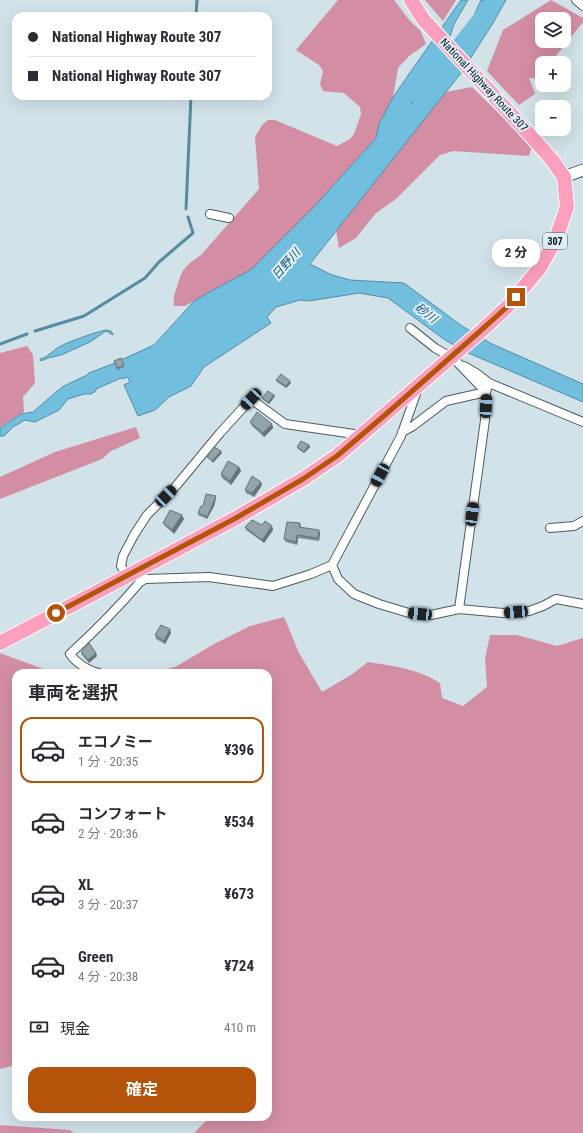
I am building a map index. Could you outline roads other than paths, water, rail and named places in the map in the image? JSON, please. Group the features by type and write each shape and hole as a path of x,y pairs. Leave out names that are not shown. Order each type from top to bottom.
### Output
{"highway":[{"name":"National Highway Route 307","path":"0,642 137,575 303,479 337,456 418,386 455,357 478,333 508,306 539,269 555,241 567,207 564,177 552,160 530,135 423,19 411,0"}],"main road":[{"path":"564,177 583,170"}],"street":[{"path":"576,0 583,6"},
{"path":"210,214 229,218"},
{"path":"410,328 435,348 455,357 489,383 583,422"},
{"path":"455,357 486,392"},
{"path":"459,609 485,420 486,392 489,383"},
{"path":"361,435 285,424 251,399 220,433 176,486 147,516 134,535 121,566 137,575 209,577 273,586 332,566 402,432 418,386"},
{"path":"402,432 413,426 446,401 486,392"},
{"path":"550,528 574,526 583,521"},
{"path":"332,566 338,579 354,594 379,604 409,613 431,615 459,609 503,613 529,611 556,599 583,604"},
{"path":"89,669 73,659 70,654 95,632 140,582 137,575"}],"water":[{"name":"砂川","path":"461,0 468,0 454,24 444,54 417,92 412,104 451,60 476,24 475,13 481,0 488,0 482,14 485,19 500,0 506,0 461,73 310,264 332,275 350,280 404,283 462,326 492,344 583,384 583,402 466,352 445,340 388,298 359,293 309,301 300,300 276,307 267,317 271,323 204,367 191,386 169,397 155,410 138,416 124,385 130,382 128,377 121,378 96,389 96,391 91,394 84,394 68,399 59,410 35,422 25,420 13,427 4,436 0,436 0,428 21,414 33,412 62,387 89,373 115,363 118,370 121,360 154,345 195,300 252,269 313,208 376,138 379,124 393,97"},
{"path":"105,330 111,331 113,335 106,331 90,342 61,355 41,361 40,359 64,344"}],"waterway":[{"path":"196,12 197,0"},
{"name":"日野川","path":"420,97 496,0"},
{"path":"186,209 191,100"},
{"path":"35,331 84,316 145,278 159,262 193,233 188,217"},
{"path":"0,344 27,334"}]}
